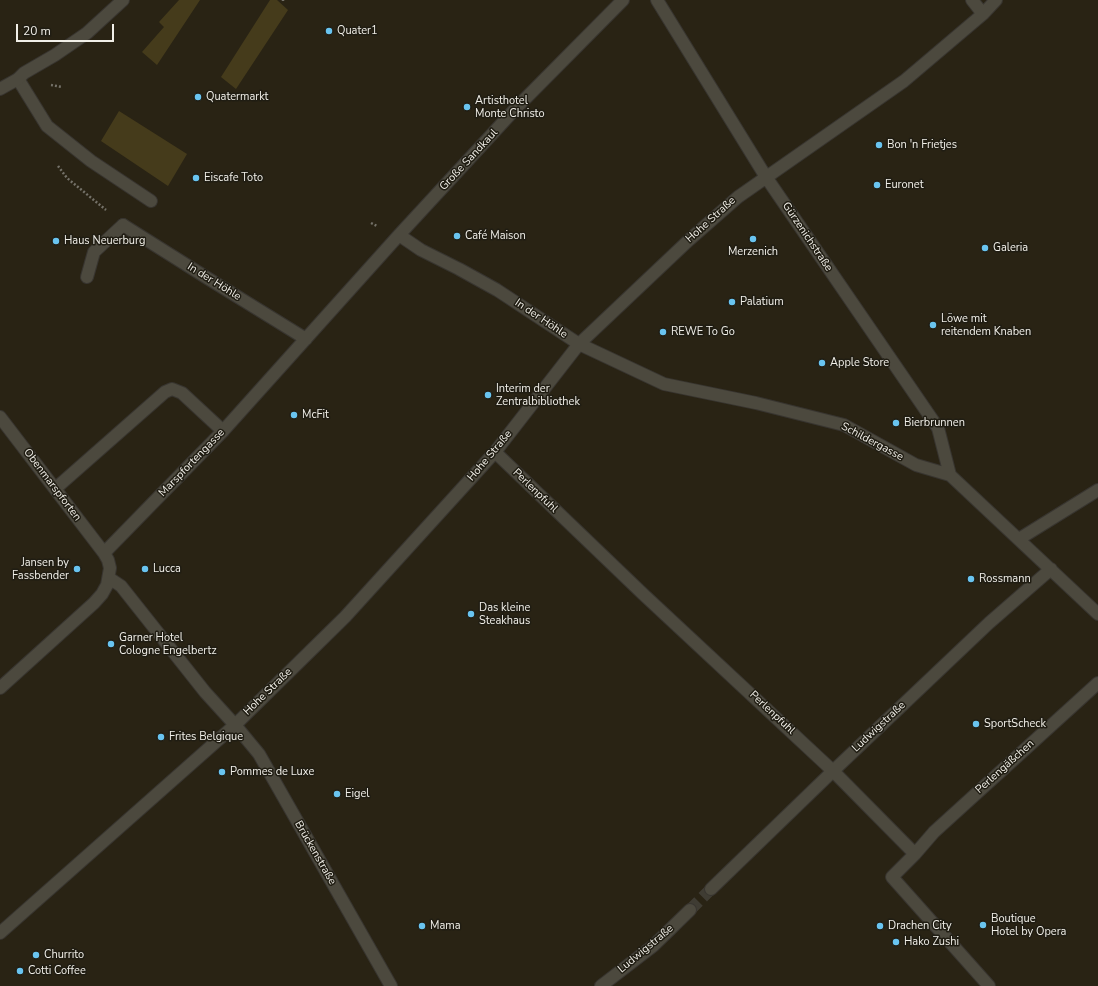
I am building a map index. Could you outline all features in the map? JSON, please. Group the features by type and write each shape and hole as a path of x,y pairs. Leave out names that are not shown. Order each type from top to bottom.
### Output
{"street":[{"path":"0,88 18,79 24,73 55,55 87,33 123,0"},
{"name":"Große Sandkaul","path":"399,236 518,106 623,0"},
{"name":"Gürzenichstraße","path":"657,0 766,177 938,428 950,475"},
{"path":"972,0 983,14"},
{"name":"Hohe Straße","path":"0,933 235,725 345,617 495,452 579,344 738,197 904,81 983,14 996,0"},
{"path":"18,79 47,126 91,161 152,201"},
{"name":"In der Höhle","path":"88,277 94,252 123,225 306,339"},
{"name":"Marspfortengasse","path":"104,553 223,431 399,236"},
{"name":"In der Höhle","path":"399,236 421,250 497,290 579,344"},
{"name":"Schildergasse","path":"579,344 664,384 756,402 844,425 916,466 950,475 1098,614"},
{"path":"56,488 165,392 172,389 182,393 223,431"},
{"name":"Obenmarspforten","path":"0,417 56,488 104,553"},
{"name":"Perlenpfuhl","path":"495,452 643,594 833,770 915,854"},
{"path":"1019,539 1098,490"},
{"path":"0,688 102,594 107,586 110,568 104,553"},
{"name":"Ludwigstraße","path":"711,889 833,770 989,623 1050,569"},
{"path":"109,578 121,586 205,692 235,725"},
{"name":"Perlengäßchen","path":"915,854 934,832 1098,683"},
{"name":"Brückenstraße","path":"235,725 259,754 391,986"},
{"path":"915,854 892,877 989,986"},
{"name":"Ludwigstraße","path":"601,986 653,946 690,910"}],"shaded area":[{"path":"0,0 1098,0 1098,986 0,986"},
{"path":"179,0 200,0 157,65 142,52 164,27 159,22"},
{"path":"270,0 277,0 288,10 236,89 221,77"},
{"path":"119,111 187,154 168,186 101,141"}],"tunnel":[{"path":"690,910 711,889"}],"place":[{"name":"Quater1","path":"329,31"},
{"name":"Quatermarkt","path":"198,97"},
{"name":"Artisthotel Monte Christo","path":"467,107"},
{"name":"Bon 'n Frietjes","path":"879,145"},
{"name":"Eiscafe Toto","path":"196,178"},
{"name":"Euronet","path":"877,185"},
{"name":"Café Maison","path":"457,236"},
{"name":"Merzenich","path":"753,239"},
{"name":"Haus Neuerburg","path":"56,241"},
{"name":"Galeria","path":"985,248"},
{"name":"Palatium","path":"732,302"},
{"name":"Löwe mit reitendem Knaben","path":"933,325"},
{"name":"REWE To Go","path":"663,332"},
{"name":"Apple Store","path":"822,363"},
{"name":"Interim der Zentralbibliothek","path":"488,395"},
{"name":"McFit","path":"294,415"},
{"name":"Bierbrunnen","path":"896,423"},
{"name":"Jansen by Fassbender","path":"77,569"},
{"name":"Lucca","path":"145,569"},
{"name":"Rossmann","path":"971,579"},
{"name":"Das kleine Steakhaus","path":"471,614"},
{"name":"Garner Hotel Cologne Engelbertz","path":"111,644"},
{"name":"SportScheck","path":"976,724"},
{"name":"Frites Belgique","path":"161,737"},
{"name":"Pommes de Luxe","path":"222,772"},
{"name":"Eigel","path":"337,794"},
{"name":"Boutique Hotel by Opera","path":"983,925"},
{"name":"Mama","path":"422,926"},
{"name":"Drachen City","path":"880,926"},
{"name":"Hako Zushi","path":"896,942"},
{"name":"Churrito","path":"36,955"},
{"name":"Cotti Coffee","path":"20,971"}]}
